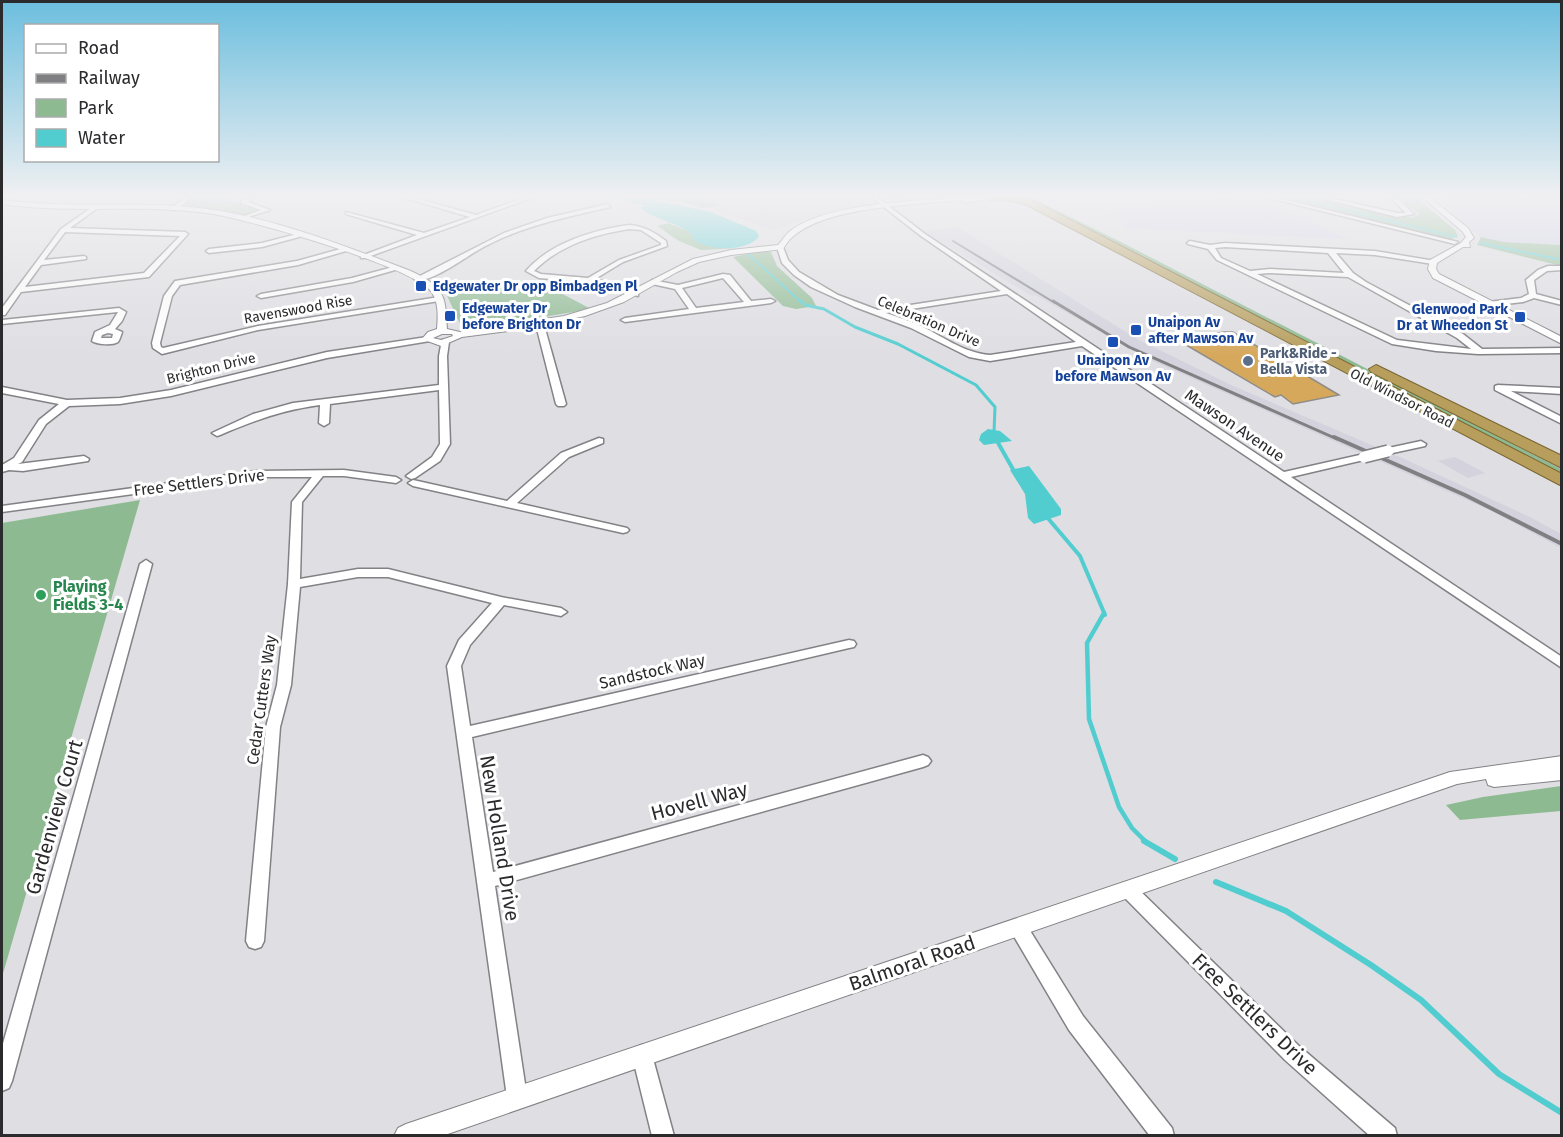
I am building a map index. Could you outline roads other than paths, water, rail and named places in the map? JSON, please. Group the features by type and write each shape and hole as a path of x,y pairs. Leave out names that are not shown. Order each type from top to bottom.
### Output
{"highway":[{"name":"Old Windsor Road","path":"1127,250 1562,481"},
{"name":"Old Windsor Road","path":"1133,250 1562,464"}],"street":[{"path":"2,313 47,250"},
{"path":"18,290 146,275 170,250"},
{"path":"209,251 217,250"},
{"path":"344,250 417,279 432,288 439,299 442,331"},
{"name":"Ravenswood Rise","path":"344,250 297,263 183,280 174,286 168,296 156,343 162,351 258,328 439,299"},
{"path":"363,257 382,250"},
{"path":"417,279 443,271 475,250"},
{"path":"559,250 540,261 530,272 589,280 635,294"},
{"path":"589,280 618,263 654,250"},
{"path":"459,335 452,331 442,331 431,334 427,339 433,343 445,342 459,335 540,325 584,314 635,294 686,264 710,257 759,250"},
{"name":"Celebration Drive","path":"780,250 786,264 815,286 845,301 890,317 981,358 1083,343"},
{"name":"Mawson Avenue","path":"945,250 1562,664"},
{"path":"1212,250 1219,259 1395,342 1521,353 1562,350"},
{"path":"1330,250 1350,275 1407,309 1460,336 1478,350"},
{"path":"1331,250 1384,254 1433,262 1450,250"},
{"path":"37,263 84,258"},
{"path":"1433,262 1432,269 1440,278 1562,341"},
{"path":"1533,295 1530,280 1542,268 1553,266 1562,268"},
{"path":"261,296 353,280 393,269"},
{"path":"1250,273 1270,271 1350,275"},
{"path":"654,282 678,286 723,276 727,277 750,304"},
{"path":"678,286 694,311"},
{"path":"878,312 1011,294"},
{"path":"890,317 1011,294"},
{"path":"1488,304 1523,300 1533,295 1562,303"},
{"path":"625,320 771,301"},
{"path":"2,322 119,310 122,312 118,323 110,331"},
{"path":"540,325 561,404"},
{"name":"Brighton Drive","path":"2,390 67,403 110,402 156,396 272,366 427,339"},
{"path":"412,480 435,459 445,444 445,342"},
{"path":"217,433 256,416 325,401 444,387"},
{"path":"1562,391 1498,388 1562,421"},
{"path":"324,423 325,401"},
{"path":"6,468 18,460 42,422 67,403"},
{"path":"511,503 565,454 599,441"},
{"path":"1281,476 1421,444"},
{"path":"6,468 23,468 84,459"},
{"name":"Free Settlers Drive","path":"2,510 232,476 321,472 412,480"},
{"name":"Cedar Cutters Way","path":"255,941 273,727 284,685 294,584 297,502 321,472"},
{"path":"412,480 623,530"},
{"name":"Gardenview Court","path":"2,1081 146,564"},
{"path":"294,584 358,573 388,573 501,601 561,612"},
{"name":"New Holland Drive","path":"501,601 464,643 454,666 517,1097"},
{"name":"Sandstock Way","path":"464,733 849,644"},
{"name":"Hovell Way","path":"486,881 923,761"},
{"name":"Balmoral Road","path":"406,1136 1455,777 1562,762"},
{"name":"Balmoral Road","path":"1417,791 1509,777 1562,773"},
{"name":"Free Settlers Drive","path":"1127,890 1292,1053 1387,1136"},
{"path":"1018,927 1076,1023 1164,1136"},
{"path":"642,1055 663,1136"}],"water":[{"path":"988,429 1000,431 1012,441 984,445 979,440 981,434"},
{"path":"1029,466 1061,509 1061,515 1034,524 1028,518 1025,494 1010,470"}],"waterway":[{"path":"1514,250 1562,260"},
{"path":"748,254 802,303"},
{"path":"801,301 805,305 824,309 855,327 898,344 976,385 995,407 994,432"},
{"path":"997,441 1014,471"},
{"path":"1046,516 1080,556 1105,615"},
{"path":"1104,613 1087,643 1089,719 1119,807 1132,828 1146,842"},
{"path":"1146,842 1175,859"},
{"path":"1216,882 1286,911 1371,965 1421,1000 1499,1074 1562,1113"}],"railway":[{"path":"968,250 1055,303"},
{"path":"1053,301 1129,347 1337,439"},
{"path":"1334,437 1465,495 1562,544"}],"place":[{"name":"Edgewater Dr opp Bimbadgen Pl","path":"421,286"},
{"name":"Edgewater Dr before Brighton Dr","path":"450,316"},
{"name":"Glenwood Park Dr at Wheedon St","path":"1520,317"},
{"name":"Unaipon Av after Mawson Av","path":"1136,330"},
{"name":"Unaipon Av before Mawson Av","path":"1113,342"},
{"name":"Park&Ride - Bella Vista","path":"1248,361"},
{"name":"Playing Fields 3-4","path":"41,595"}]}
